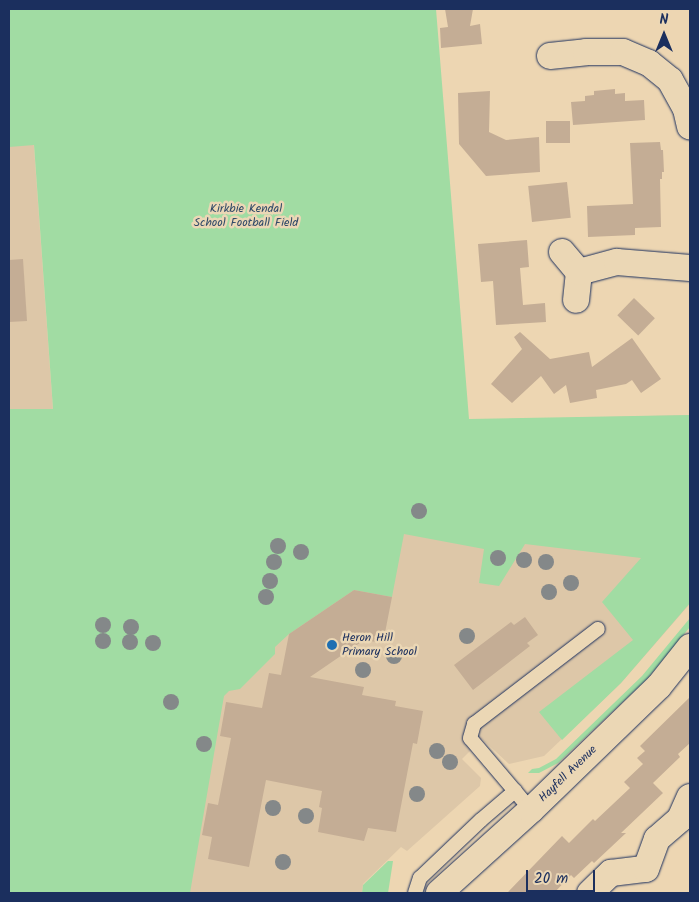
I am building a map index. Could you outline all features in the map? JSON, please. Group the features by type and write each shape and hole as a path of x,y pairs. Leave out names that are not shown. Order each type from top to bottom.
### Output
{"street":[{"path":"550,56 586,52 623,52 648,63 670,80 689,114"},
{"path":"562,252 579,272 576,300"},
{"path":"579,272 616,262 690,268"},
{"name":"Hayfell Avenue","path":"439,893 523,800 658,686 690,647"},
{"path":"590,893 610,874 646,868 657,839 680,819 690,797"}],"lane":[{"path":"415,893 420,878 523,800 470,738 474,724 598,628"}],"shaded area":[{"path":"9,9 24,9 53,410 9,409"},
{"name":"Heron Hill Primary School","path":"690,415 690,603 688,606 621,683 544,756 509,764 482,739 462,759 481,778 480,786 407,851 401,847 363,884 362,893 9,893 9,431"}],"green space":[{"name":"Kirkbie Kendal School Football Field","path":"9,9 436,9 469,419 690,415 690,603 621,683 562,740 539,712 633,640 602,602 641,558 525,544 499,586 479,583 484,549 404,534 392,597 354,590 289,634 275,647 275,654 240,689 229,691 224,696 190,893 9,893 9,409 53,409 34,145 9,147"},
{"path":"690,618 690,627 647,679 558,763 539,773 528,773 532,769 539,768 556,759 642,676"},
{"path":"388,861 393,861 388,893 362,893 363,885"}],"building":[{"path":"445,9 473,9 470,26 480,24 482,44 441,48 440,28 448,27"},
{"path":"615,89 615,94 625,93 625,101 644,100 645,120 573,125 571,102 585,101 585,96 594,95 594,91"},
{"path":"490,91 489,132 506,140 539,137 540,172 486,176 459,144 458,93"},
{"path":"546,121 570,121 570,143 546,143"},
{"path":"660,142 661,150 663,150 664,172 662,172 662,179 660,179 661,227 635,228 635,235 588,237 587,206 633,204 630,143"},
{"path":"567,182 571,218 532,222 528,186"},
{"path":"527,240 529,267 520,268 523,305 545,303 546,322 496,325 493,281 481,282 478,244"},
{"path":"23,259 27,321 9,322 9,260"},
{"path":"634,298 655,318 638,335 617,315"},
{"path":"520,332 550,359 589,352 592,367 632,338 661,379 641,393 632,380 626,384 596,390 597,398 570,403 566,385 554,394 541,376 512,403 491,384 522,349 514,337"},
{"path":"354,590 392,597 383,643 364,640 310,677 364,687 362,695 396,701 395,706 423,711 417,744 413,743 396,832 368,828 364,841 318,832 322,808 319,807 322,791 266,780 249,867 208,859 212,837 202,835 208,803 218,805 231,738 220,736 226,702 262,708 269,673 281,675 289,634"},
{"path":"525,617 538,635 527,643 530,646 473,690 454,665 511,622 514,625"},
{"path":"690,697 690,743 678,754 680,757 653,783 663,793 621,833 626,833 594,863 592,861 574,878 571,875 554,893 507,893 562,836 569,843 593,819 595,821 630,788 624,782 643,764 637,758 645,751 640,746"}],"place":[{"name":"Heron Hill Primary School","path":"332,645"}]}
